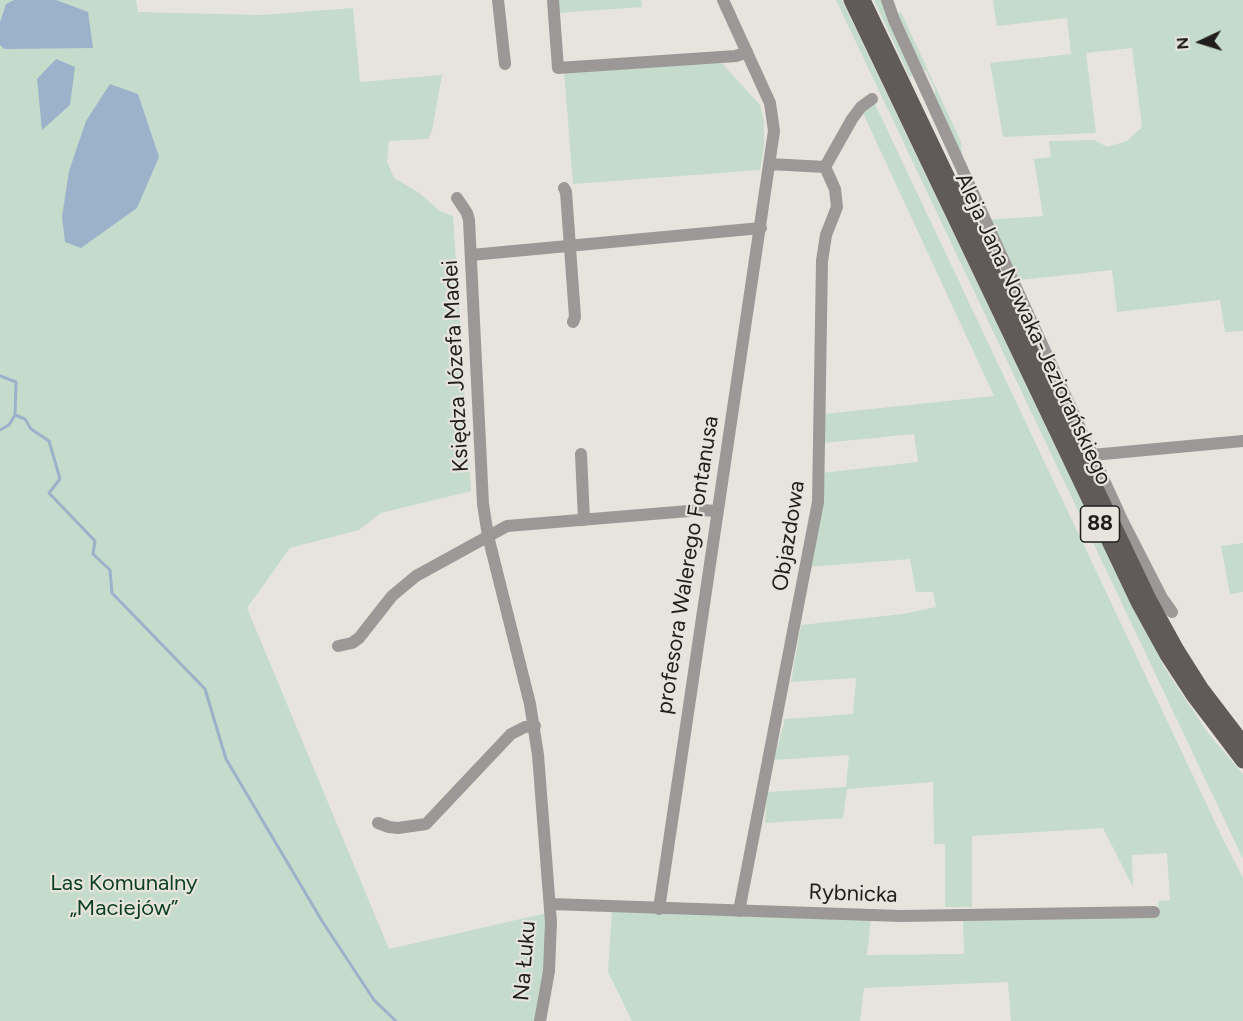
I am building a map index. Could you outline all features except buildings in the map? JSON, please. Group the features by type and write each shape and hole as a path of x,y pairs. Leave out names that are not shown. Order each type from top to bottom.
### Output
{"main road":[{"name":"Aleja Jana Nowaka-Jeziorańskiego","path":"851,0 1139,604 1193,695 1243,761"},
{"name":"Aleja Jana Nowaka-Jeziorańskiego","path":"863,0 1149,599 1201,688 1243,743"}],"street":[{"path":"498,0 505,64"},
{"path":"553,0 558,68 736,56 747,52"},
{"name":"profesora Walerego Fontanusa","path":"659,909 774,131 773,112 723,0"},
{"path":"886,0 1092,455 1162,598 1172,612"},
{"path":"770,164 825,167 852,119 861,106 872,99"},
{"name":"Objazdowa","path":"739,911 818,502 822,261 826,235 837,207 835,189 825,167"},
{"path":"564,188 575,317 573,322"},
{"name":"Księdza Józefa Madei","path":"457,198 467,213 471,255 483,504 488,536 535,726 550,904"},
{"path":"471,255 760,228"},
{"path":"1092,455 1243,441"},
{"path":"581,454 584,520"},
{"path":"338,646 352,643 359,638 392,597 416,576 507,526 717,511"},
{"path":"378,823 398,828 426,824 511,734 535,726"},
{"name":"Rybnicka","path":"550,904 901,916 1154,912"},
{"name":"Na Łuku","path":"540,1021 549,971 550,904"}],"green space":[{"name":"Las Komunalny „Maciejów”","path":"0,0 136,0 138,12 261,15 353,8 360,82 442,75 432,131 428,139 389,141 387,161 394,178 418,192 440,211 453,216 471,491 381,513 359,530 290,548 247,608 389,949 547,913 546,972 535,1021 0,1021"},
{"path":"557,0 641,0 642,7 558,13"},
{"path":"836,0 842,0 1110,560 1164,667 1208,733 1243,774 1243,859"},
{"path":"874,0 885,0 914,71 910,78"},
{"path":"993,0 1243,0 1243,331 1225,332 1220,300 1117,312 1112,270 1020,280 988,220 1043,216 1034,159 1051,157 1049,141 1094,140 1107,147 1127,141 1142,127 1132,48 1086,53 1096,133 1003,137 990,63 1071,54 1067,18 997,26"},
{"path":"901,12 961,142 963,162 935,100 935,89 926,71 920,68 896,15"},
{"path":"719,60 760,105 764,121 764,148 760,170 573,184 564,71"},
{"path":"875,104 1243,878 1243,1021 1011,1021 1008,982 864,988 860,1021 632,1021 608,972 612,911 871,919 867,955 964,954 963,919 1159,916 1158,901 1170,900 1167,853 1132,855 1133,887 1103,828 972,836 972,907 945,907 945,844 934,844 933,782 847,789 843,818 765,823 767,792 846,787 849,755 774,760 785,719 853,714 856,678 791,682 801,625 903,614 936,607 933,592 916,592 910,559 809,567 822,473 918,462 914,434 823,443 824,414 994,396 863,113"},
{"path":"1243,543 1243,592 1230,594 1221,546"}],"water":[{"path":"14,0 56,0 88,12 93,48 4,49 0,45 0,22 6,4"},
{"path":"56,59 75,67 70,105 42,130 37,79"},
{"path":"110,84 138,94 159,157 137,208 81,248 65,242 62,217 69,171 86,121"}],"waterway":[{"path":"0,376 16,382 15,415 9,425 0,430"},
{"path":"15,415 25,419 31,429 49,441 60,479 49,493 95,541 93,554 110,570 112,593 205,689 226,759 322,921 374,1000 396,1021"}]}
